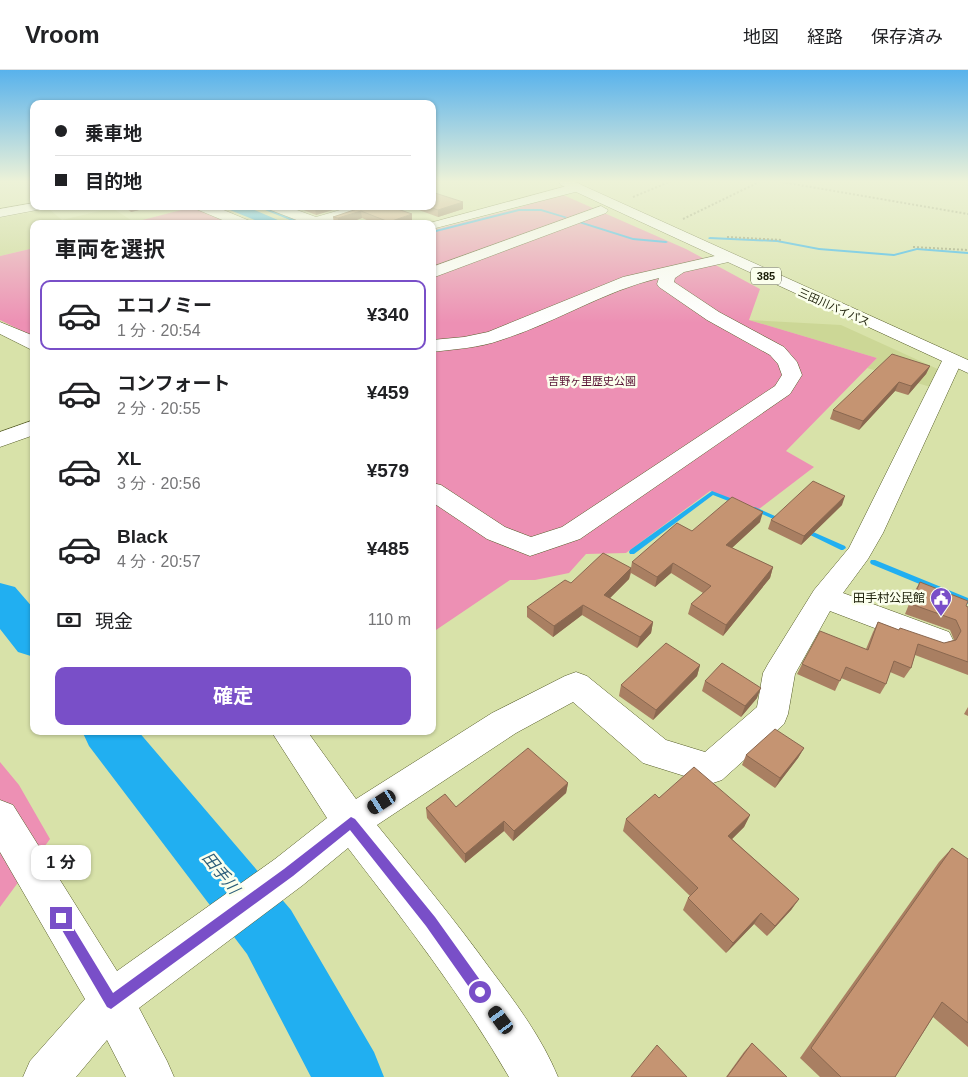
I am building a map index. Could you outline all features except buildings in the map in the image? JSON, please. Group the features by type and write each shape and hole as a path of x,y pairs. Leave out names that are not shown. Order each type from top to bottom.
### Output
{"main road":[{"path":"436,272 550,229"},
{"name":"三田川バイパス","path":"666,229 960,364"},
{"path":"436,346 464,343 493,337 521,327 629,280 728,258"},
{"path":"436,493 496,533 530,546 571,533 783,390 792,375 788,362 777,351 687,300 666,284 668,275 678,270"},
{"path":"0,327 30,342"},
{"path":"46,1077 111,1002 183,952 351,822 504,723 576,685 655,752 710,769 772,714 779,673 824,596 859,553 960,364"},
{"path":"0,440 30,429"},
{"path":"824,596 938,640"},
{"path":"291,735 351,822 430,921 501,1020 535,1077"},
{"path":"0,817 111,1002 151,1077"}],"path":[{"path":"684,237 704,236 782,240"},
{"path":"913,247 968,250"}],"shaded area":[{"path":"0,229 30,229 30,249 0,256"},
{"path":"749,320 841,325 942,371 934,388 867,368 877,358"}],"green space":[{"name":"吉野ヶ里歴史公園","path":"436,229 641,229 686,249 760,289 749,320 877,358 786,451 814,467 759,509 710,491 626,553 586,554 569,573 535,580 510,580 436,630"},
{"path":"30,249 30,335 0,320 0,256"},
{"path":"0,762 19,785 50,839 0,907"}],"waterway":[{"path":"436,231 444,229"},
{"path":"602,229 633,239 666,242"},
{"path":"710,238 777,241 819,249 894,255 917,249 968,253"},
{"path":"632,552 712,493 736,502"},
{"path":"755,509 782,521"},
{"path":"804,530 843,548"},
{"path":"873,562 968,601"},
{"name":"田手川","path":"0,598 30,635"},
{"name":"田手川","path":"110,735 269,932 349,1077"}],"place":[{"name":"田手村公民館","path":"941,617"}],"route":[{"path":"61,918 111,1002 183,952 351,822 430,921 480,992"}]}
